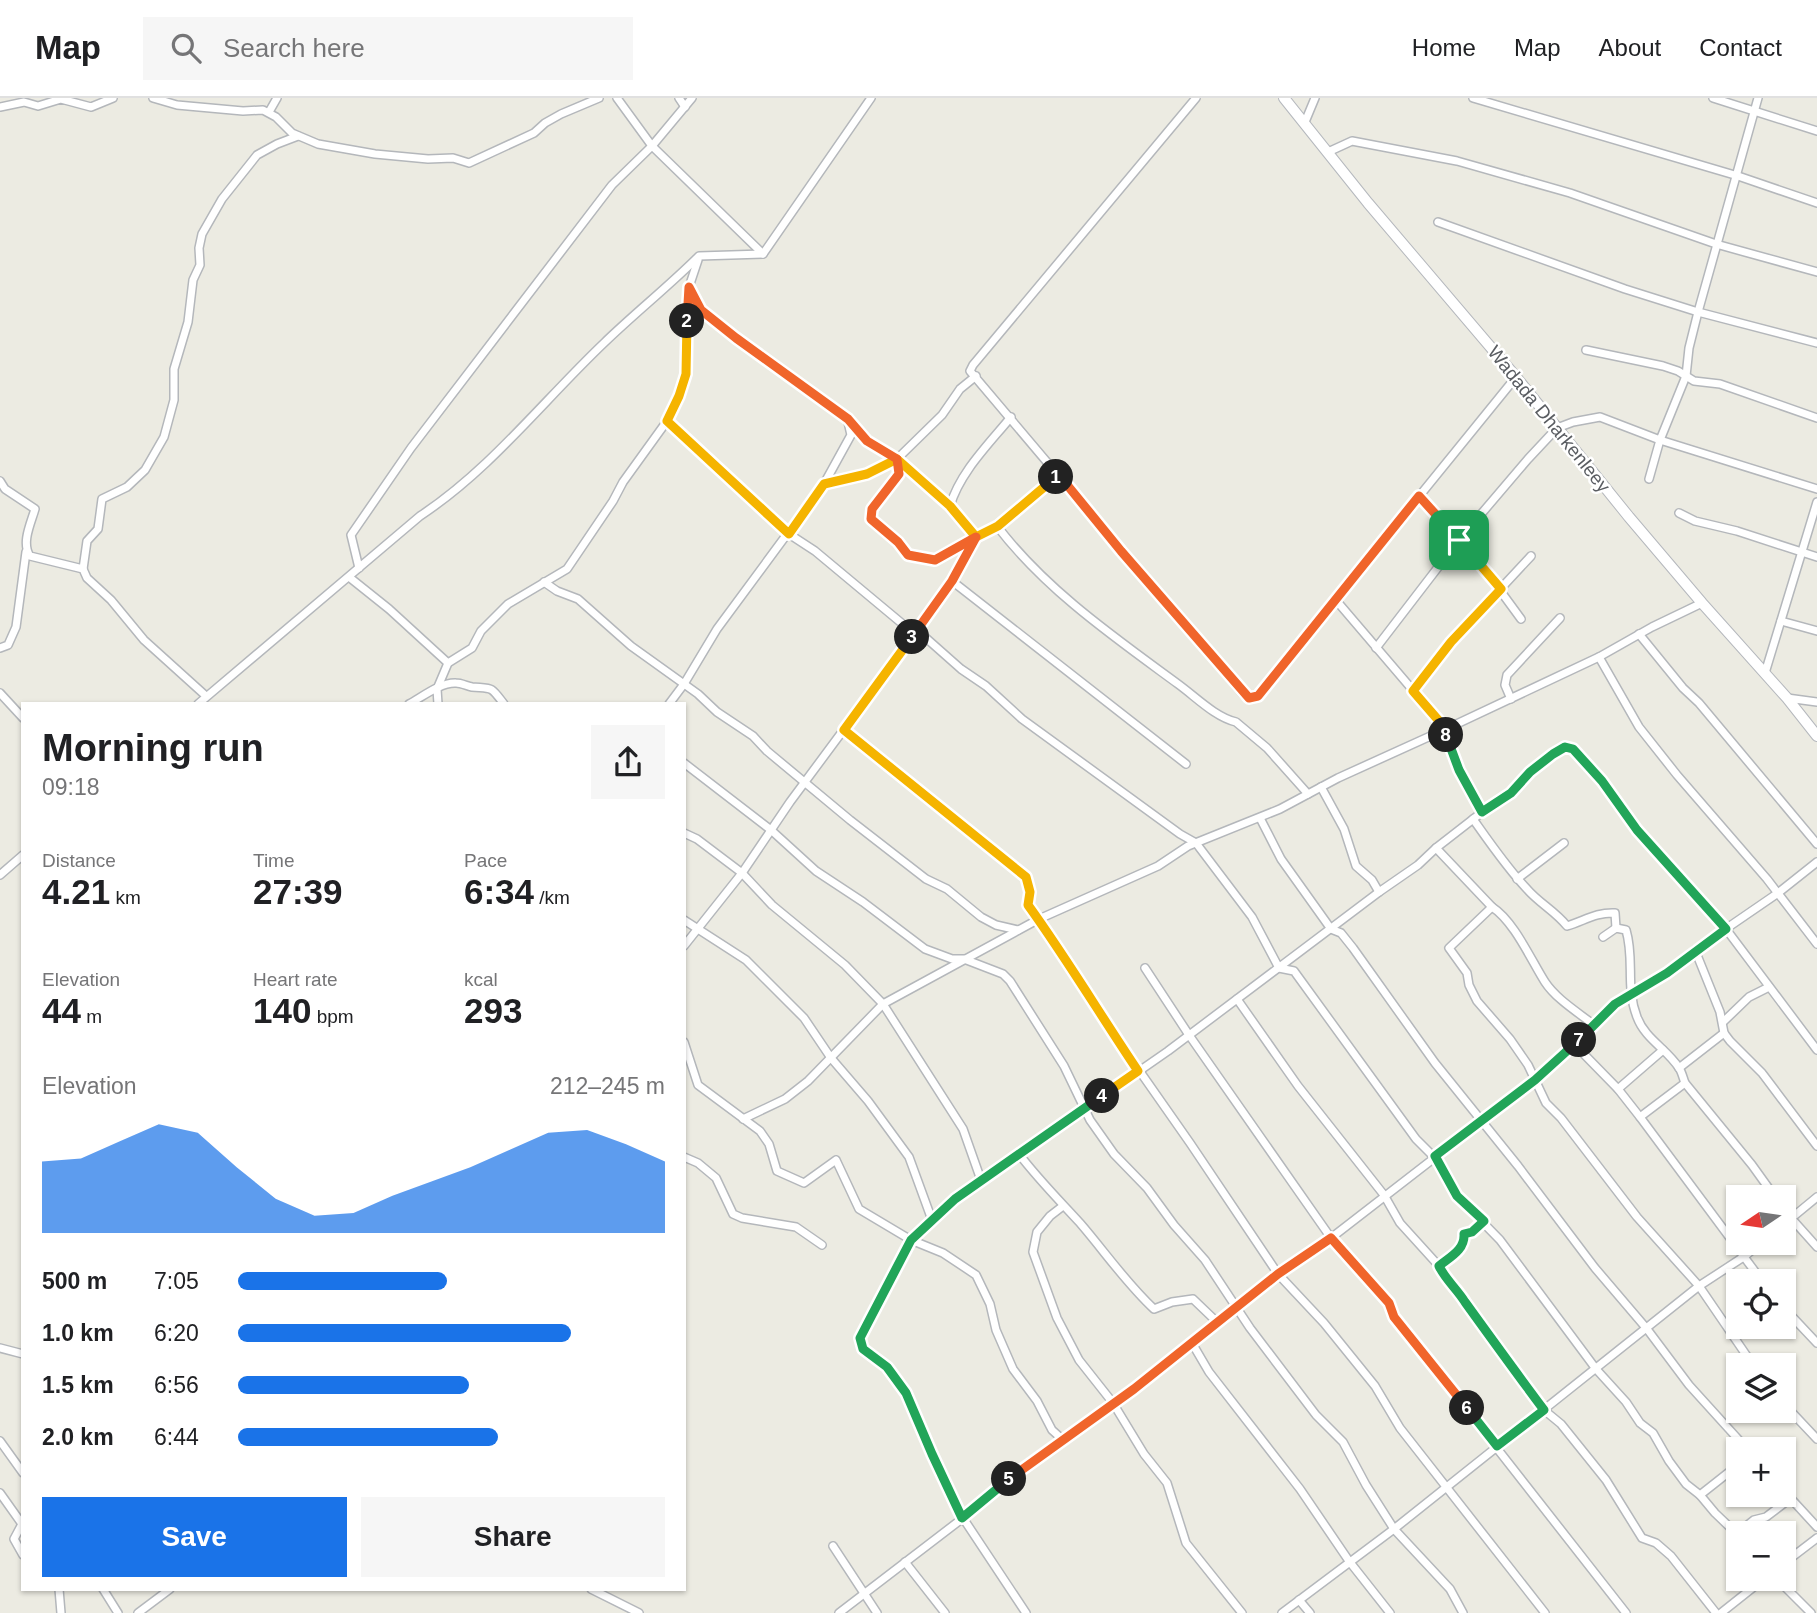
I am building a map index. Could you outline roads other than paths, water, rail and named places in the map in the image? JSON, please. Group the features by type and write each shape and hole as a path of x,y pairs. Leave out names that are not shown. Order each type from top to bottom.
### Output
{"main road":[{"name":"Wadada Dharkenleey","path":"1284,98 1368,203 1702,603 1787,698 1817,736"}],"street":[{"path":"0,107 23,100 38,106 61,99 91,107 113,98"},
{"path":"153,98 177,105 269,112 298,136 318,144 413,158 453,158 469,163 534,133 561,114 599,98"},
{"path":"269,112 277,98"},
{"path":"617,98 652,146 763,254"},
{"path":"679,98 685,107"},
{"path":"359,568 351,535 403,459 612,185 652,146 692,98"},
{"path":"1196,98 970,371 1249,698 1258,696 1516,377"},
{"path":"1305,122 1315,98"},
{"path":"1473,98 1817,202"},
{"path":"1713,98 1755,109 1817,131"},
{"path":"1649,479 1660,440 1686,376 1689,348 1698,312 1758,98"},
{"path":"763,254 866,100"},
{"path":"206,696 144,640 111,600 87,578 83,569 87,541 98,529 102,499 127,487 145,470 164,437 174,400 174,369 188,322 193,280 200,265 202,234 222,199 257,155 298,136"},
{"path":"1328,152 1352,141 1457,161 1570,193 1716,244 1817,272"},
{"path":"1438,222 1625,289 1698,312 1817,343"},
{"path":"200,702 461,485 604,343 699,256 763,254"},
{"path":"438,702 437,689 449,663 472,648 481,631 508,604 566,569 667,421 686,374 689,287 699,256"},
{"path":"689,287 701,310 848,419 867,441 897,459 950,506 976,537"},
{"path":"1586,350 1663,366 1694,381 1720,384 1817,418"},
{"path":"824,484 867,474 897,459 942,415 960,389 976,376"},
{"path":"950,506 961,480 1011,417"},
{"path":"1376,648 1459,540 1557,428 1600,417 1660,440 1817,489"},
{"path":"670,702 684,684 717,629 824,484 851,435 848,419"},
{"path":"667,421 789,534 926,638 986,686 1021,719 1196,843 1252,917 1279,968"},
{"path":"897,459 899,474 872,509 871,519 898,542 908,555 922,559 935,560 998,526 1059,475"},
{"path":"0,481 5,489 35,509 29,529 16,627 8,645 0,649"},
{"path":"1419,496 1501,589 1521,619"},
{"path":"1765,673 1817,502"},
{"path":"1679,513 1695,521 1737,531 1817,557"},
{"path":"998,526 1012,544 1055,586 1106,631 1201,702 1236,722 1267,748 1308,794"},
{"path":"686,944 742,873 805,781 952,581 976,537"},
{"path":"26,551 30,556 83,569"},
{"path":"1413,691 1451,642 1531,556"},
{"path":"349,577 449,663"},
{"path":"952,581 1186,764"},
{"path":"544,582 557,591 578,599 631,646 753,736 767,751 850,820 926,879 947,889 981,917 996,925 1018,930"},
{"path":"1335,599 1446,729 1446,737 1459,770 1482,812"},
{"path":"743,1119 785,1099 808,1082 883,1004 1038,919 1158,866 1196,843 1260,818 1511,699 1702,603"},
{"path":"1511,699 1506,685 1507,676 1560,618"},
{"path":"1781,621 1817,631"},
{"path":"1639,635 1817,844"},
{"path":"1599,657 1639,727 1817,944"},
{"path":"413,702 452,683 471,687 486,686 496,692 502,702"},
{"path":"1,696 21,716"},
{"path":"1787,698 1817,702"},
{"path":"844,730 1026,877 1030,892 1028,905 1278,1274 1324,1323 1375,1386 1400,1428 1545,1613"},
{"path":"1026,1613 962,1518 906,1393 887,1367 863,1349 860,1338 911,1240 955,1199 1189,1035 1418,865 1482,812 1511,793 1530,772 1553,754 1565,747 1573,749 1602,781 1637,830 1726,929 1817,1050"},
{"path":"686,765 771,830 816,871 863,902 925,949 952,959 964,959 1003,974 1010,981 1064,1066 1090,1120 1114,1154 1147,1188 1174,1225 1205,1260 1316,1415 1343,1442 1394,1529 1450,1589 1463,1613"},
{"path":"1321,787 1344,829 1356,866 1372,880 1379,892"},
{"path":"1260,818 1280,859 1331,929 1341,933 1353,948 1435,1063 1595,1268 1647,1329 1689,1385 1736,1437"},
{"path":"1473,819 1530,893 1556,913 1567,926 1607,912 1615,913 1616,928"},
{"path":"686,835 697,839 742,873 772,905 845,965 883,1004 963,1129 981,1181"},
{"path":"1517,878 1564,843"},
{"path":"1436,848 1492,907 1499,911 1539,968 1546,983 1594,1025"},
{"path":"0,875 21,857"},
{"path":"839,1613 1027,1464 1113,1404 1278,1274 1331,1238 1535,1080 1575,1045 1615,1004 1667,973 1817,862"},
{"path":"1492,907 1449,948 1468,973 1469,985 1477,1001 1528,1065 1546,1103 1561,1118 1637,1217 1699,1286 1745,1353"},
{"path":"686,921 747,960 804,1018 831,1058 868,1101 909,1157 932,1220"},
{"path":"1603,937 1616,928 1626,930 1631,949 1629,987 1636,1016 1643,1030 1679,1068 1685,1083 1766,1185"},
{"path":"1695,950 1723,1022 1724,1033 1762,1073 1817,1146"},
{"path":"1145,968 1331,1238 1389,1303 1394,1317 1626,1613"},
{"path":"1279,968 1294,971 1416,1139 1435,1156 1457,1196 1484,1221 1596,1369 1626,1402 1640,1423 1653,1433 1686,1484 1726,1523"},
{"path":"1723,1022 1749,997 1769,987"},
{"path":"1237,999 1298,1086 1384,1195 1400,1223 1439,1266 1544,1410 1561,1424 1605,1480 1642,1538 1656,1543 1671,1556 1716,1613"},
{"path":"1679,1068 1724,1033"},
{"path":"1575,1045 1618,1089 1754,1269"},
{"path":"686,1048 698,1084 760,1131 769,1144 777,1171 804,1183 836,1160 859,1209 911,1240 943,1253 976,1275 990,1304 996,1330 1013,1369 1046,1415 1052,1430 1062,1439"},
{"path":"1618,1089 1663,1050"},
{"path":"1640,1117 1685,1083"},
{"path":"1019,1154 1038,1180 1154,1309 1172,1302 1193,1299 1217,1322"},
{"path":"686,1158 698,1163 716,1178 733,1214 796,1227 822,1245"},
{"path":"1796,1214 1817,1197"},
{"path":"1063,1206 1050,1216 1037,1233 1033,1252 1057,1318 1079,1360 1113,1404 1143,1454 1167,1483 1186,1543 1242,1613"},
{"path":"1439,1266 1461,1247 1464,1234 1472,1232 1484,1221"},
{"path":"1796,1230 1817,1247"},
{"path":"1282,1613 1394,1529 1699,1286 1745,1256"},
{"path":"1796,1321 1817,1343"},
{"path":"1192,1343 1209,1372 1300,1489 1349,1561 1390,1613"},
{"path":"0,1348 21,1353"},
{"path":"1796,1417 1817,1439"},
{"path":"0,1441 21,1470"},
{"path":"1700,1495 1726,1474"},
{"path":"0,1493 21,1523"},
{"path":"1796,1504 1817,1527"},
{"path":"1753,1521 1766,1517 1779,1507"},
{"path":"21,1526 14,1539 21,1551"},
{"path":"1796,1554 1817,1538"},
{"path":"833,1546 877,1613"},
{"path":"905,1562 945,1613"},
{"path":"59,1591 61,1613"},
{"path":"104,1591 118,1613"},
{"path":"138,1613 167,1591"},
{"path":"595,1591 639,1613"},
{"path":"1721,1613 1749,1591"},
{"path":"1789,1591 1811,1613"},
{"path":"1300,1600 1310,1613"}]}
